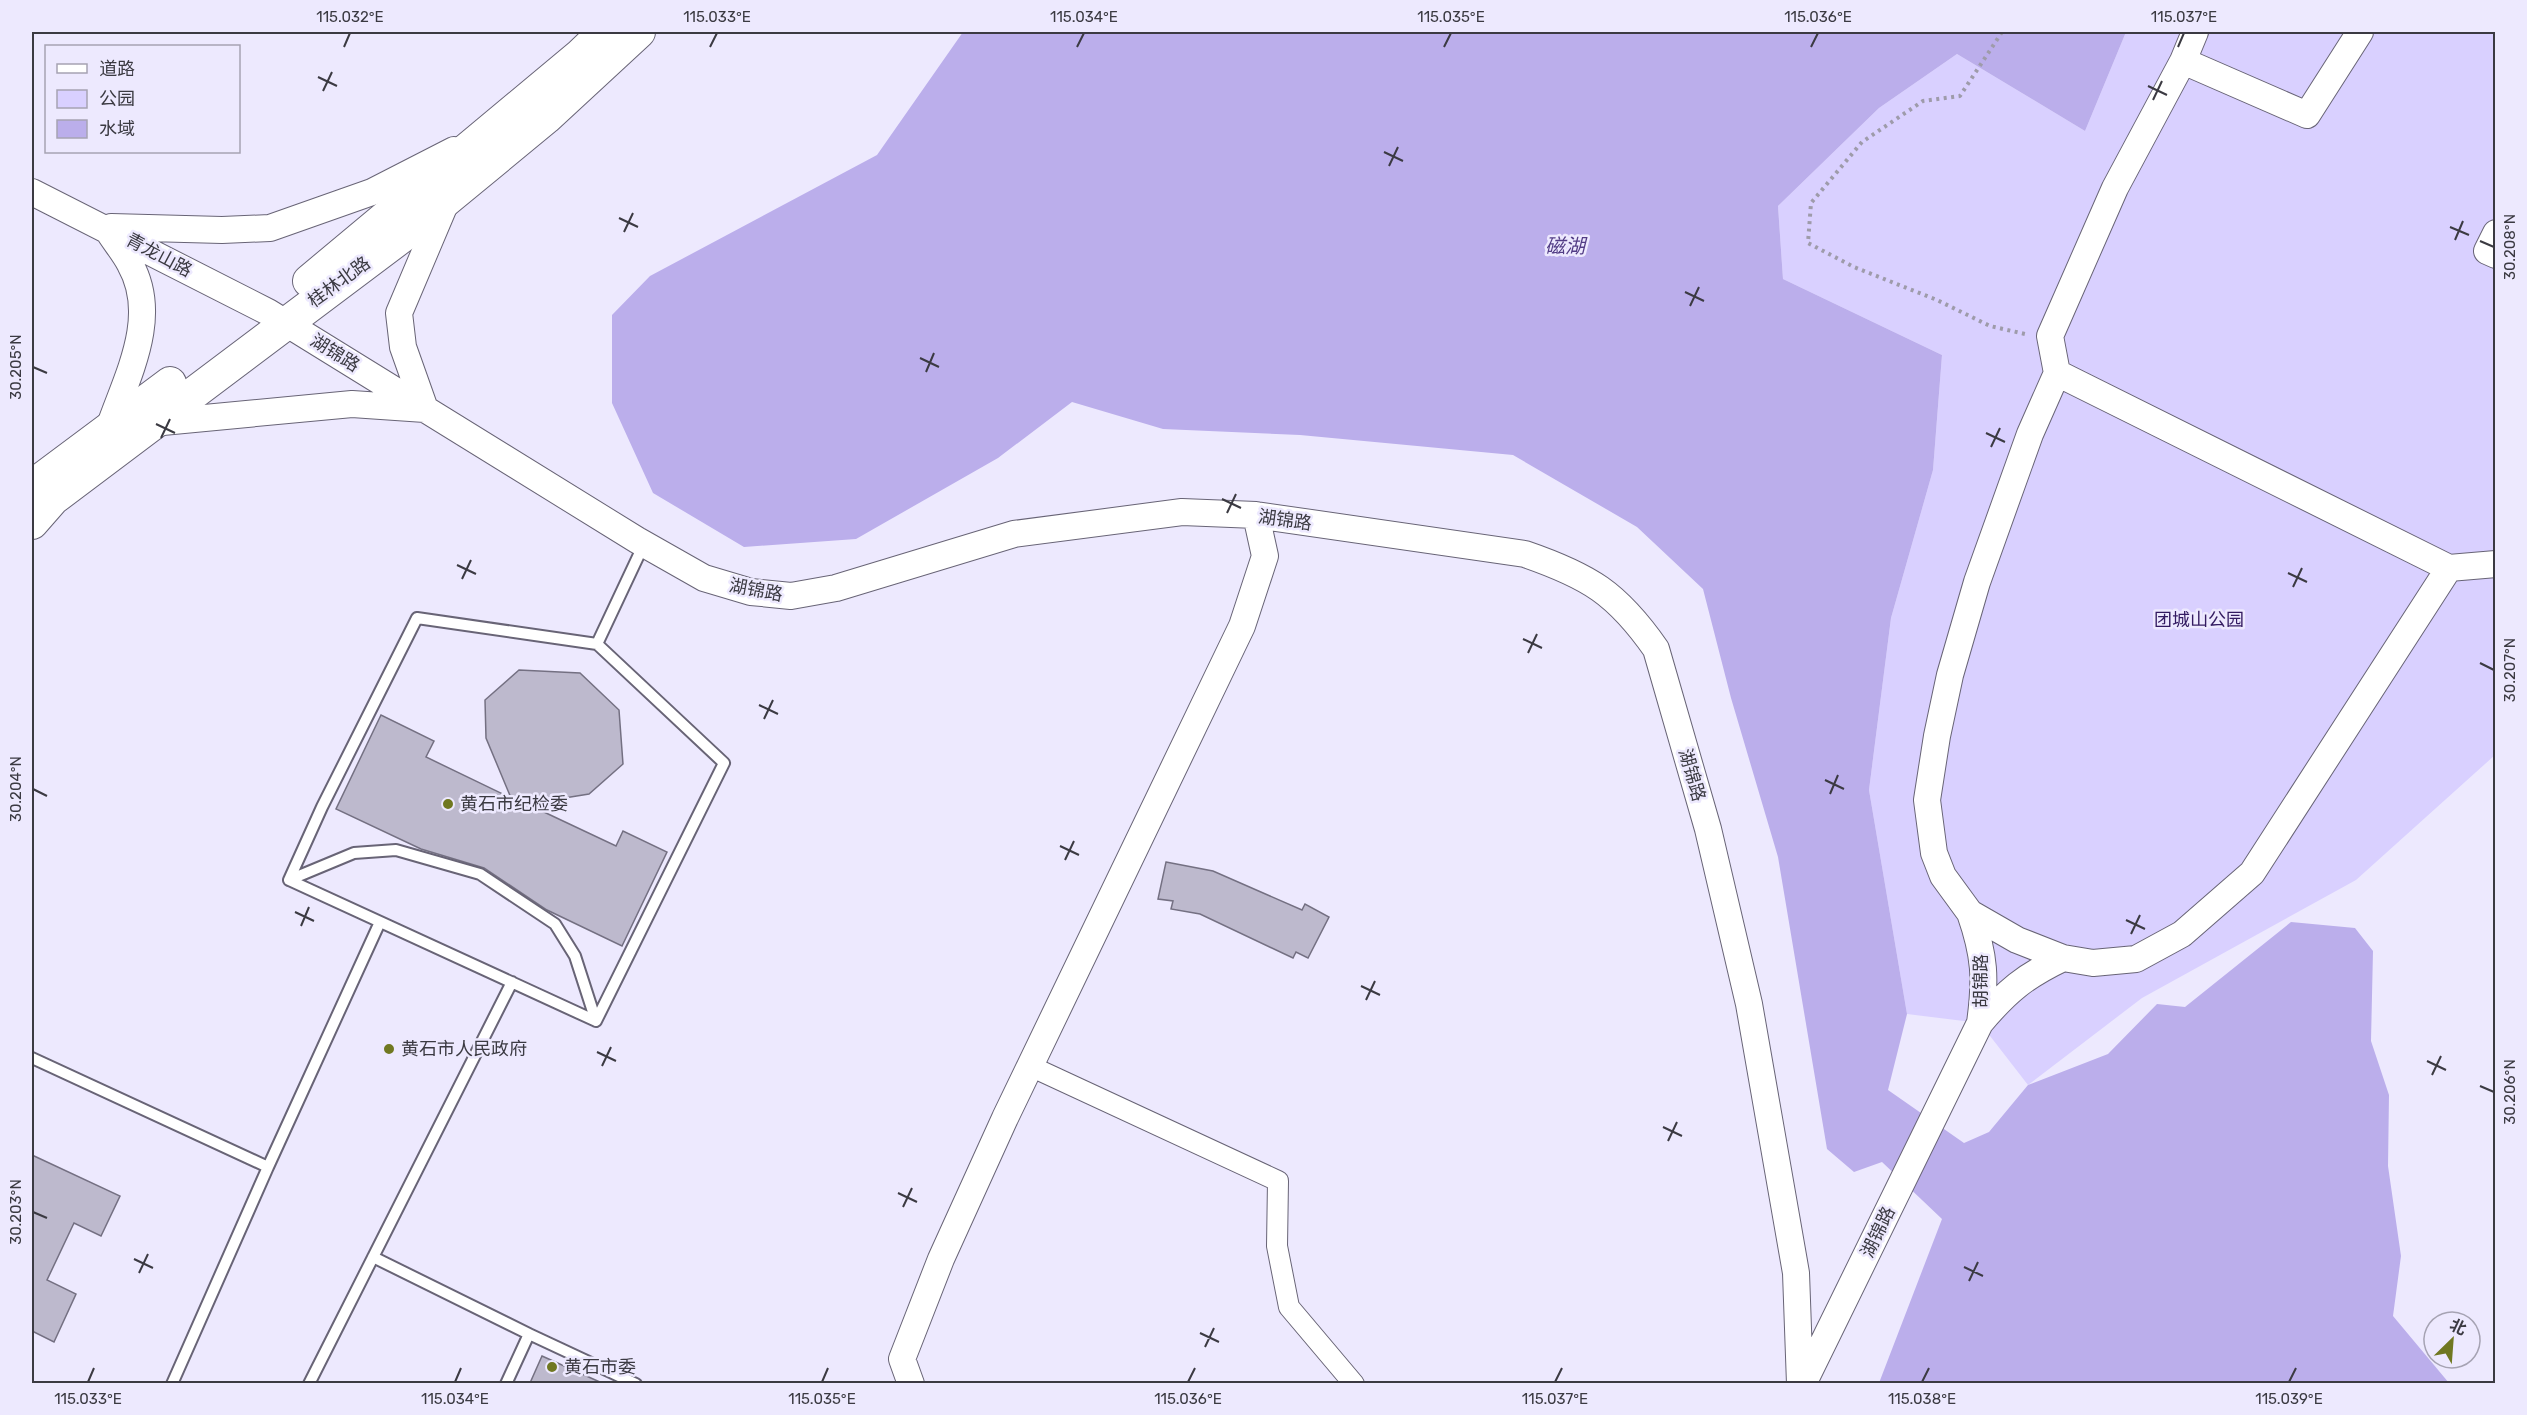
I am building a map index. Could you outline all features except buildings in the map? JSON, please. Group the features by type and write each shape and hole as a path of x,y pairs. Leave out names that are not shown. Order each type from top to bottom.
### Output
{"main road":[{"name":"桂林北路","path":"32,523 53,499 152,423 481,136 580,55 604,32"},
{"name":"桂林北路","path":"32,486 109,428 404,235 546,118 639,32"}],"street":[{"path":"2195,32 2183,61 2115,188 2050,336 2057,372 2030,434 1977,582 1950,675 1937,736 1927,800 1934,853 1943,876 1970,913 2017,940 2062,958 2107,963 2136,959 2150,954 2182,934 2252,873 2449,568"},
{"path":"2183,61 2307,115 2360,32"},
{"path":"105,227 222,230 270,228 372,192 481,136"},
{"name":"青龙山路","path":"32,192 105,227 276,317"},
{"path":"152,423 352,404 425,409 403,347 399,313 447,199"},
{"path":"105,227 131,265 143,299 143,322 138,348 109,428"},
{"path":"2496,233 2487,251 2496,255"},
{"name":"湖锦路","path":"276,317 644,544 704,578 751,592 791,596 836,588 1014,534 1182,512 1256,515 1525,554 1565,568 1604,589 1638,623 1656,648 1730,917 1749,1004 1796,1273 1802,1383"},
{"path":"2057,372 2449,568 2496,564"},
{"path":"911,1383 902,1359 942,1259 1030,1066 1242,626 1265,556 1256,515"},
{"name":"胡锦路","path":"1953,1080 1980,1023 1985,985 1983,956 1970,913"},
{"path":"1980,1023 2014,986 2030,974 2062,958"},
{"path":"1030,1066 1278,1181 1277,1246 1289,1307 1354,1383"},
{"name":"湖锦路","path":"1802,1383 1953,1080"}],"lane":[{"path":"597,644 644,544"},
{"path":"290,880 322,807 417,618 597,644 724,762 596,1021"},
{"path":"290,880 354,853 396,850 480,874 555,924 575,956 596,1021"},
{"path":"290,880 596,1021"},
{"path":"172,1383 380,922"},
{"path":"309,1383 512,982"},
{"path":"32,1058 268,1167"},
{"path":"373,1257 529,1334 636,1383"},
{"path":"506,1383 529,1334"}],"path":[{"path":"2002,32 1960,96 1923,101 1862,142 1811,203 1808,243 1854,267 1937,300 1990,327 2025,334"}],"green space":[{"name":"团城山公园","path":"2126,32 2495,32 2495,755 2356,880 2142,998 2028,1085 1980,1023 1907,1014 1869,790 1891,618 1933,470 1942,355 1783,279 1778,206 1879,108 1957,54 2085,131"}],"water":[{"name":"磁湖","path":"963,32 2126,32 2085,131 1957,54 1879,108 1778,206 1783,279 1942,355 1933,470 1891,618 1869,790 1907,1014 1888,1090 1964,1143 1989,1132 2028,1085 2108,1054 2157,1004 2185,1007 2291,922 2355,928 2373,951 2371,1041 2389,1095 2388,1166 2401,1256 2393,1316 2422,1351 2422,1370 2438,1370 2449,1383 1879,1383 1942,1219 1882,1162 1854,1172 1827,1149 1778,857 1731,698 1703,589 1637,527 1513,455 1300,435 1163,429 1072,402 998,458 856,539 744,547 653,493 612,403 612,315 650,276 877,155"}],"place":[{"name":"黄石市纪检委","path":"448,804"},
{"name":"黄石市人民政府","path":"389,1049"},
{"name":"黄石市委","path":"552,1367"}]}
